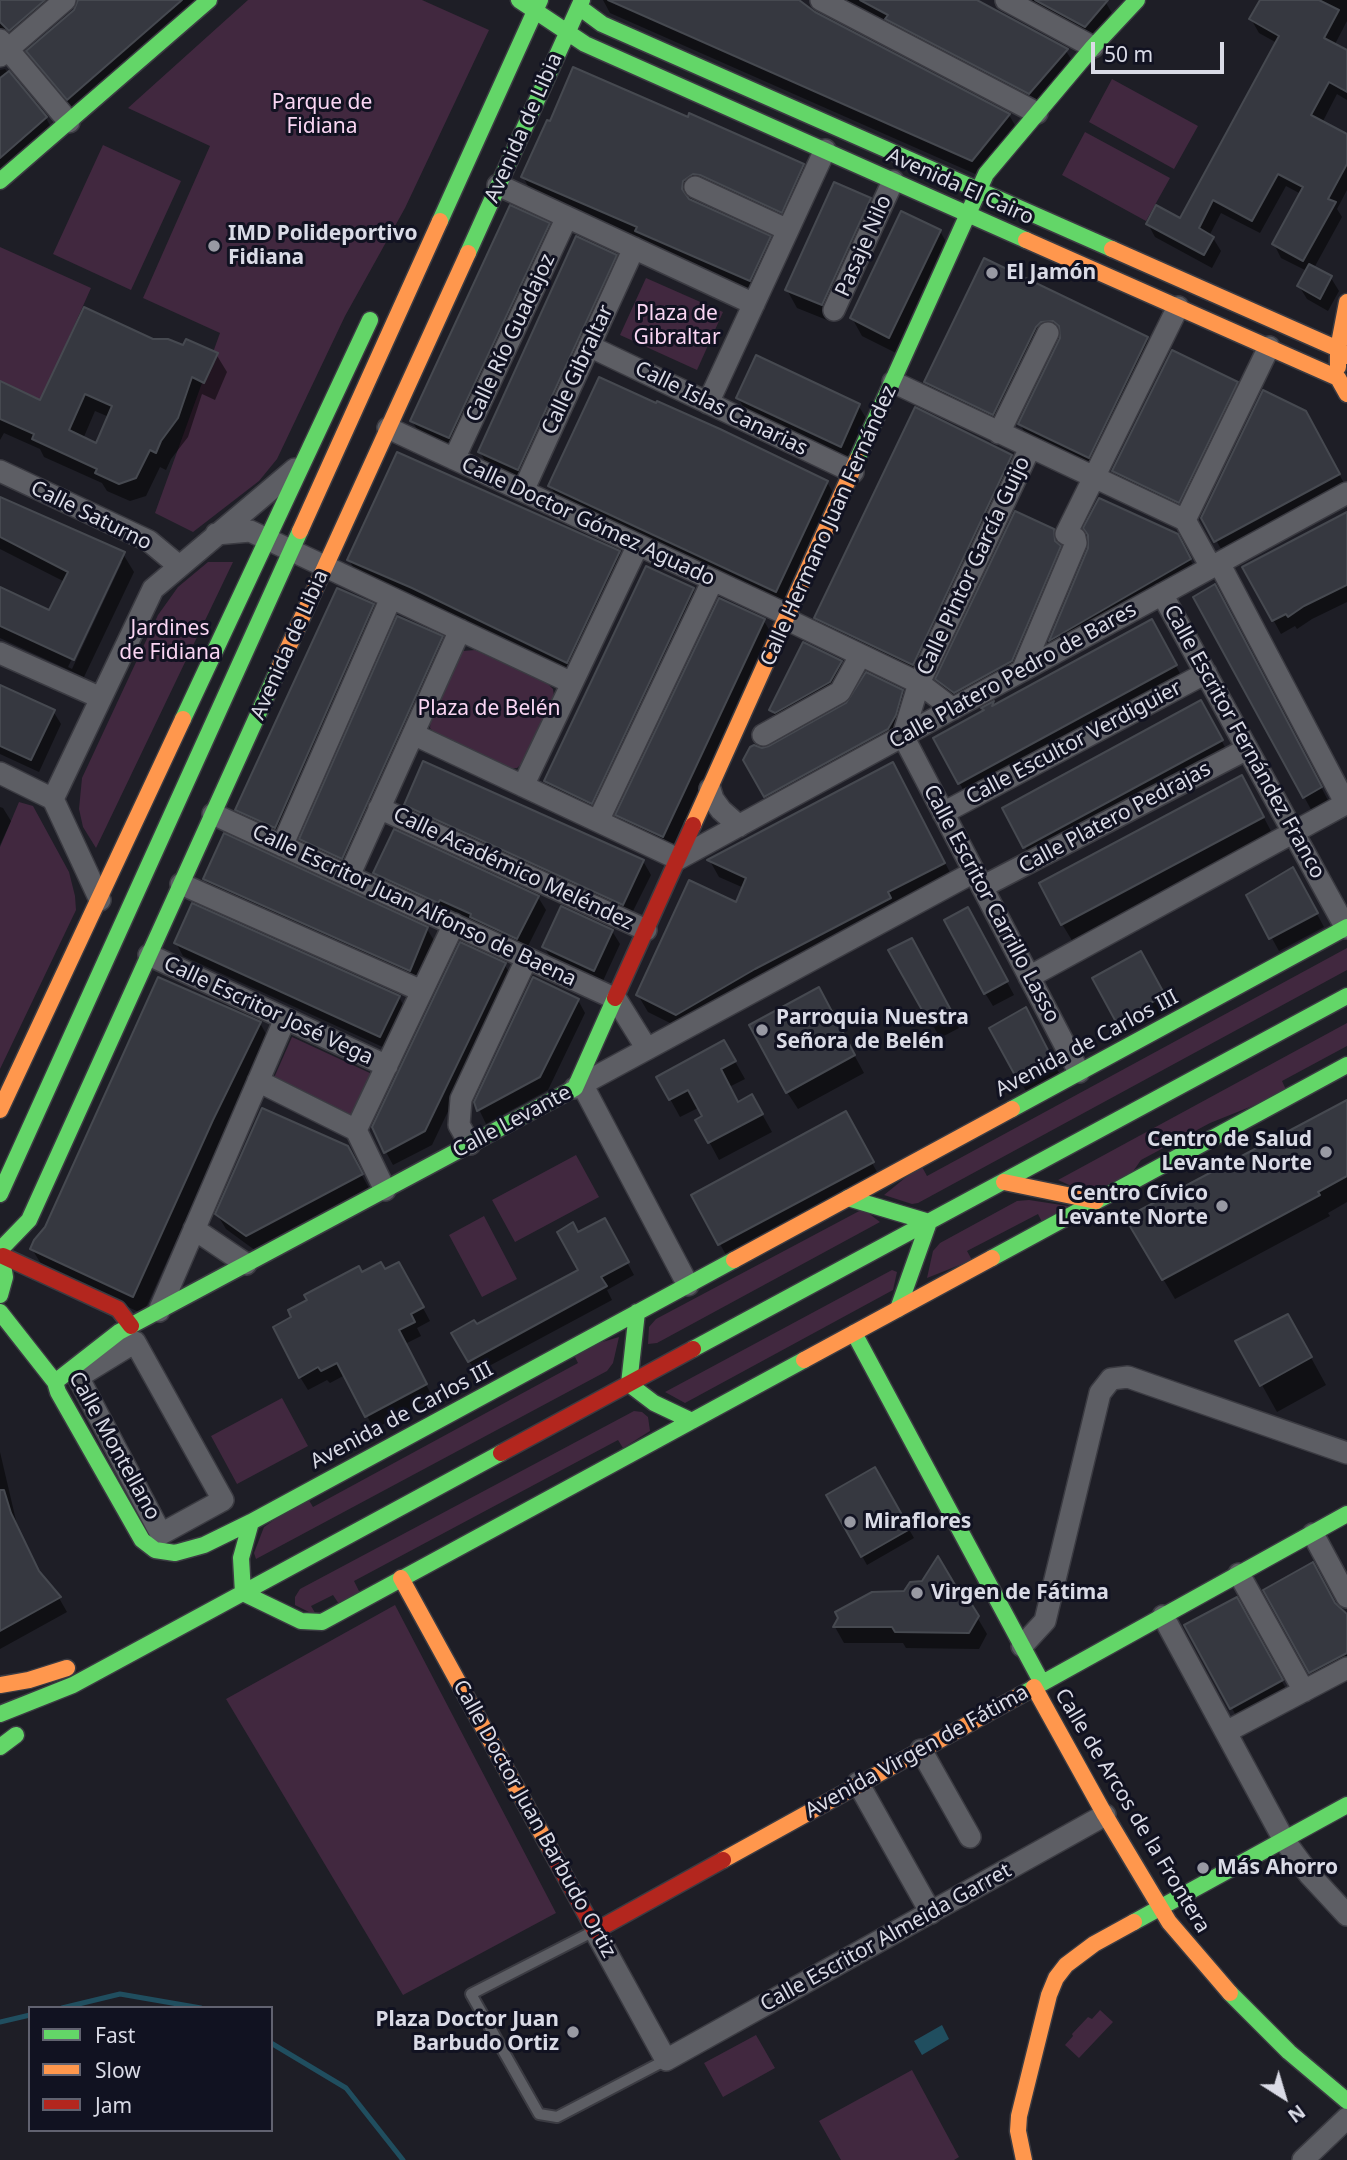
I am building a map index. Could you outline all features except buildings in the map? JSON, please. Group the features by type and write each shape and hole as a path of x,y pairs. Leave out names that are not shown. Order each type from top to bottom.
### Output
{"main road":[{"path":"0,181 209,0"},
{"name":"Calle Hermano Juan Fernández","path":"578,1086 990,167 1134,1"},
{"name":"Avenida de Libia","path":"519,3 538,5 567,33"},
{"name":"Avenida de Libia","path":"1,1251 29,1220 580,4"},
{"name":"Avenida El Cairo","path":"580,4 596,21 1342,352"},
{"name":"Avenida de Libia","path":"0,1194 538,5"},
{"name":"Avenida de Libia","path":"511,65 567,33"},
{"name":"Avenida El Cairo","path":"567,33 592,47 1338,377"},
{"path":"0,1110 378,301"},
{"path":"1347,302 1338,377 1347,394"},
{"path":"144,876 213,814"},
{"name":"Avenida de Carlos III","path":"245,1520 688,1285 1346,927"},
{"path":"0,1714 56,1693 138,1650 1347,996"},
{"path":"243,1593 301,1621 322,1622 1347,1065"},
{"name":"Calle Levante","path":"55,1382 119,1332 578,1086"},
{"path":"1004,1182 1096,1201"},
{"path":"848,1198 929,1222"},
{"path":"898,1309 929,1222"},
{"path":"0,1295 5,1277 1,1251"},
{"path":"1,1251 118,1309 131,1326"},
{"name":"Calle Montellano","path":"0,1312 55,1382 58,1392 142,1540 155,1550 175,1553 204,1545 245,1520"},
{"path":"629,1384 636,1312"},
{"name":"Calle de Arcos de la Frontera","path":"854,1333 1022,1646 1038,1685 1105,1815 1160,1908 1214,1978 1289,2052 1347,2101"},
{"path":"629,1384 654,1403 692,1421"},
{"name":"Avenida Virgen de Fátima","path":"595,1931 1347,1514"},
{"path":"243,1593 241,1558 245,1520"},
{"name":"Calle Doctor Juan Barbudo Ortiz","path":"401,1578 595,1931"},
{"path":"72,1702 177,1644 201,1616"},
{"path":"0,1685 53,1673 86,1661 115,1646 138,1650"},
{"path":"0,1746 22,1732"},
{"path":"1024,2160 1018,2131 1019,2116 1049,1995 1066,1965 1094,1944 1347,1805"}],"street":[{"path":"65,0 3,49 69,122"},
{"path":"821,0 1038,113"},
{"path":"1006,0 1094,47"},
{"path":"708,403 825,150"},
{"name":"Pasaje Nilo","path":"834,310 893,181"},
{"path":"498,185 754,304"},
{"path":"695,187 788,230"},
{"name":"Calle Río Guadajoz","path":"454,459 567,217"},
{"name":"Calle Gibraltar","path":"523,491 634,248"},
{"path":"1021,671 1076,543 1074,538 1066,534 1178,307"},
{"path":"999,433 1048,333"},
{"name":"Calle Islas Canarias","path":"589,346 853,472"},
{"path":"1185,520 1269,347"},
{"path":"893,382 1185,520 1215,565 1346,803 1029,977"},
{"name":"Calle Doctor Gómez Aguado","path":"388,428 787,617"},
{"name":"Calle Pintor García Guijo","path":"903,736 919,684 1030,448"},
{"path":"53,799 153,589 304,461"},
{"name":"Calle Saturno","path":"0,471 149,541 179,566"},
{"name":"Calle Platero Pedro de Bares","path":"678,859 1347,493"},
{"name":"Avenida de Libia","path":"216,534 250,531 290,550"},
{"path":"523,786 638,545"},
{"path":"290,550 572,683"},
{"path":"598,821 713,580"},
{"name":"Calle Escritor Fernández Franco","path":"1162,594 1346,927"},
{"path":"282,846 391,598"},
{"name":"Calle Pintor García Guijo","path":"787,617 919,684 953,709"},
{"path":"349,876 460,630"},
{"path":"0,653 101,698"},
{"path":"763,735 840,692 860,656"},
{"name":"Calle Escultor Verdiguier","path":"943,813 1206,673"},
{"path":"413,734 678,859"},
{"name":"Calle Escritor Carrillo Lasso","path":"903,736 1079,1072"},
{"name":"Calle Platero Pedrajas","path":"978,880 1247,749"},
{"path":"0,774 53,799 100,900"},
{"path":"710,789 721,810 739,826"},
{"name":"Calle Académico Meléndez","path":"379,808 646,930"},
{"name":"Calle Escritor Juan Alfonso de Baena","path":"213,814 615,999"},
{"path":"85,871 112,871 144,876"},
{"name":"Calle Levante","path":"578,1086 978,880"},
{"path":"181,884 422,991"},
{"path":"356,1130 454,924"},
{"name":"Calle Escritor José Vega","path":"149,955 387,1066"},
{"path":"470,1144 459,1125 461,1099 527,958"},
{"path":"615,999 647,1049"},
{"path":"159,1311 285,1018"},
{"path":"258,1081 356,1130 385,1190"},
{"path":"578,1086 688,1285"},
{"path":"194,1229 246,1264"},
{"path":"131,1326 245,1520"},
{"path":"135,1342 223,1500 161,1534 78,1377 135,1342"},
{"path":"1022,1646 1045,1621 1100,1393 1111,1379 1128,1377 1347,1453"},
{"path":"1313,1534 1347,1597"},
{"path":"1239,1574 1304,1691"},
{"path":"1163,1616 1284,1840 1309,1874 1347,1915"},
{"path":"1226,1732 1347,1668"},
{"path":"921,1750 970,1837"},
{"path":"858,1783 931,1913"},
{"name":"Calle Escritor Almeida Garret","path":"666,2060 1105,1815"},
{"name":"Calle Doctor Juan Barbudo Ortiz","path":"595,1931 666,2060"},
{"path":"1303,2160 1347,2118"}],"lane":[{"path":"595,1931 471,1994 539,2115 557,2117 666,2060"}],"green space":[{"name":"Parque de Fidiana","path":"248,0 422,0 489,30 405,208 345,316 277,459 259,481 193,532 155,513 220,333 143,298 210,146 128,108"},
{"path":"1112,79 1198,126 1174,169 1089,122"},
{"path":"1085,132 1170,178 1146,221 1062,175"},
{"path":"103,145 181,181 131,290 53,254"},
{"path":"0,247 91,288 41,400 0,381"},
{"name":"Plaza de Gibraltar","path":"646,278 723,312 697,370 620,335"},
{"name":"Jardines de Fidiana","path":"208,562 233,562 96,848 83,827 79,809 82,778 158,615 178,587"},
{"name":"Plaza de Belén","path":"475,650 546,682 553,689 554,696 525,761 517,768 506,769 438,737 430,728 431,716 457,659 463,651"},
{"path":"19,802 33,806 69,872 76,910 0,1069 0,847"},
{"path":"1347,948 1347,970 918,1203 912,1204 884,1195 921,1165 927,1176"},
{"path":"1347,1023 1347,1046 1282,1081 1287,1092 1210,1123 1141,1160 1129,1177 1094,1196 1058,1180"},
{"path":"292,1037 372,1074 352,1117 273,1080"},
{"path":"576,1155 599,1197 515,1242 492,1200"},
{"path":"1029,1200 1068,1206 1042,1222 1038,1214 967,1251 972,1260 927,1278 933,1251 940,1243 1017,1201"},
{"path":"863,1209 880,1222 657,1343 648,1344 649,1327 656,1319"},
{"path":"484,1216 517,1279 482,1297 449,1235"},
{"path":"892,1270 897,1272 893,1290 685,1403 665,1392"},
{"path":"619,1337 613,1363 607,1371 256,1559 254,1553 264,1527 307,1497 313,1507 578,1363 572,1351"},
{"path":"282,1398 308,1446 237,1484 211,1436"},
{"path":"634,1411 642,1412 648,1417 650,1431 623,1448 618,1440 354,1581 360,1593 339,1604 333,1595 311,1606 317,1616 295,1605 295,1597 300,1589"},
{"path":"395,1605 556,1913 403,1995 226,1699"},
{"path":"1100,2010 1113,2022 1079,2058 1065,2045 1088,2017 1092,2019"},
{"path":"756,2035 775,2068 723,2097 704,2063"},
{"path":"912,2070 959,2157 954,2160 841,2160 819,2121"}],"water":[{"path":"942,2025 949,2039 922,2055 914,2041"}],"waterway":[{"path":"70,2006 120,1994 189,2006"},
{"path":"0,2022 28,2015"},
{"path":"273,2044 346,2088 403,2160"}],"traffic: fast":[{"path":"0,181 209,0"},
{"path":"519,0 585,44 1026,240"},
{"path":"440,221 540,0"},
{"path":"468,253 582,0"},
{"path":"857,460 986,174 1093,47 1137,0"},
{"path":"579,7 602,24 1112,249"},
{"path":"183,719 370,320"},
{"path":"0,1194 300,531"},
{"path":"1,1249 29,1220 279,668"},
{"path":"1012,1109 1347,927"},
{"path":"693,1349 1347,996"},
{"path":"55,1382 119,1332 575,1088 615,998"},
{"path":"992,1258 1347,1065"},
{"path":"848,1198 929,1222 898,1309"},
{"path":"0,1247 5,1277 0,1295"},
{"path":"0,1312 55,1382 58,1392 142,1540 155,1550 175,1553 204,1545 251,1522 734,1260"},
{"path":"637,1312 629,1384 654,1403 692,1421"},
{"path":"854,1333 1042,1683"},
{"path":"251,1522 241,1558 243,1593 301,1621 322,1622 804,1360"},
{"path":"0,1714 73,1685 501,1453"},
{"path":"1019,1696 1347,1514"},
{"path":"0,1747 16,1735"},
{"path":"1134,1922 1347,1805"},
{"path":"1230,1993 1289,2052 1347,2101"}],"traffic: slow":[{"path":"300,531 440,221"},
{"path":"1026,240 1338,378 1347,394"},
{"path":"1112,249 1338,349 1347,356"},
{"path":"279,668 468,253"},
{"path":"1338,367 1338,349 1347,302"},
{"path":"693,825 857,460"},
{"path":"0,1110 183,719"},
{"path":"734,1260 1012,1109"},
{"path":"1004,1182 1096,1201"},
{"path":"804,1360 992,1258"},
{"path":"401,1578 550,1849"},
{"path":"0,1685 29,1680 67,1668"},
{"path":"1034,1687 1105,1815 1169,1922 1230,1993"},
{"path":"723,1860 1019,1696"},
{"path":"1024,2160 1018,2131 1019,2116 1049,1995 1056,1978 1066,1965 1094,1944 1134,1922"}],"traffic: jam":[{"path":"615,998 693,825"},
{"path":"3,1256 118,1309 131,1326"},
{"path":"501,1453 693,1349"},
{"path":"550,1849 595,1931 723,1860"}],"place":[{"name":"IMD Polideportivo Fidiana","path":"214,246"},
{"name":"El Jamón","path":"992,273"},
{"name":"Parroquia Nuestra Señora de Belén","path":"762,1030"},
{"name":"Centro de Salud Levante Norte","path":"1326,1152"},
{"name":"Centro Cívico Levante Norte","path":"1222,1206"},
{"name":"Miraflores","path":"850,1522"},
{"name":"Virgen de Fátima","path":"917,1593"},
{"name":"Más Ahorro","path":"1203,1868"},
{"name":"Plaza Doctor Juan Barbudo Ortiz","path":"573,2032"}]}
